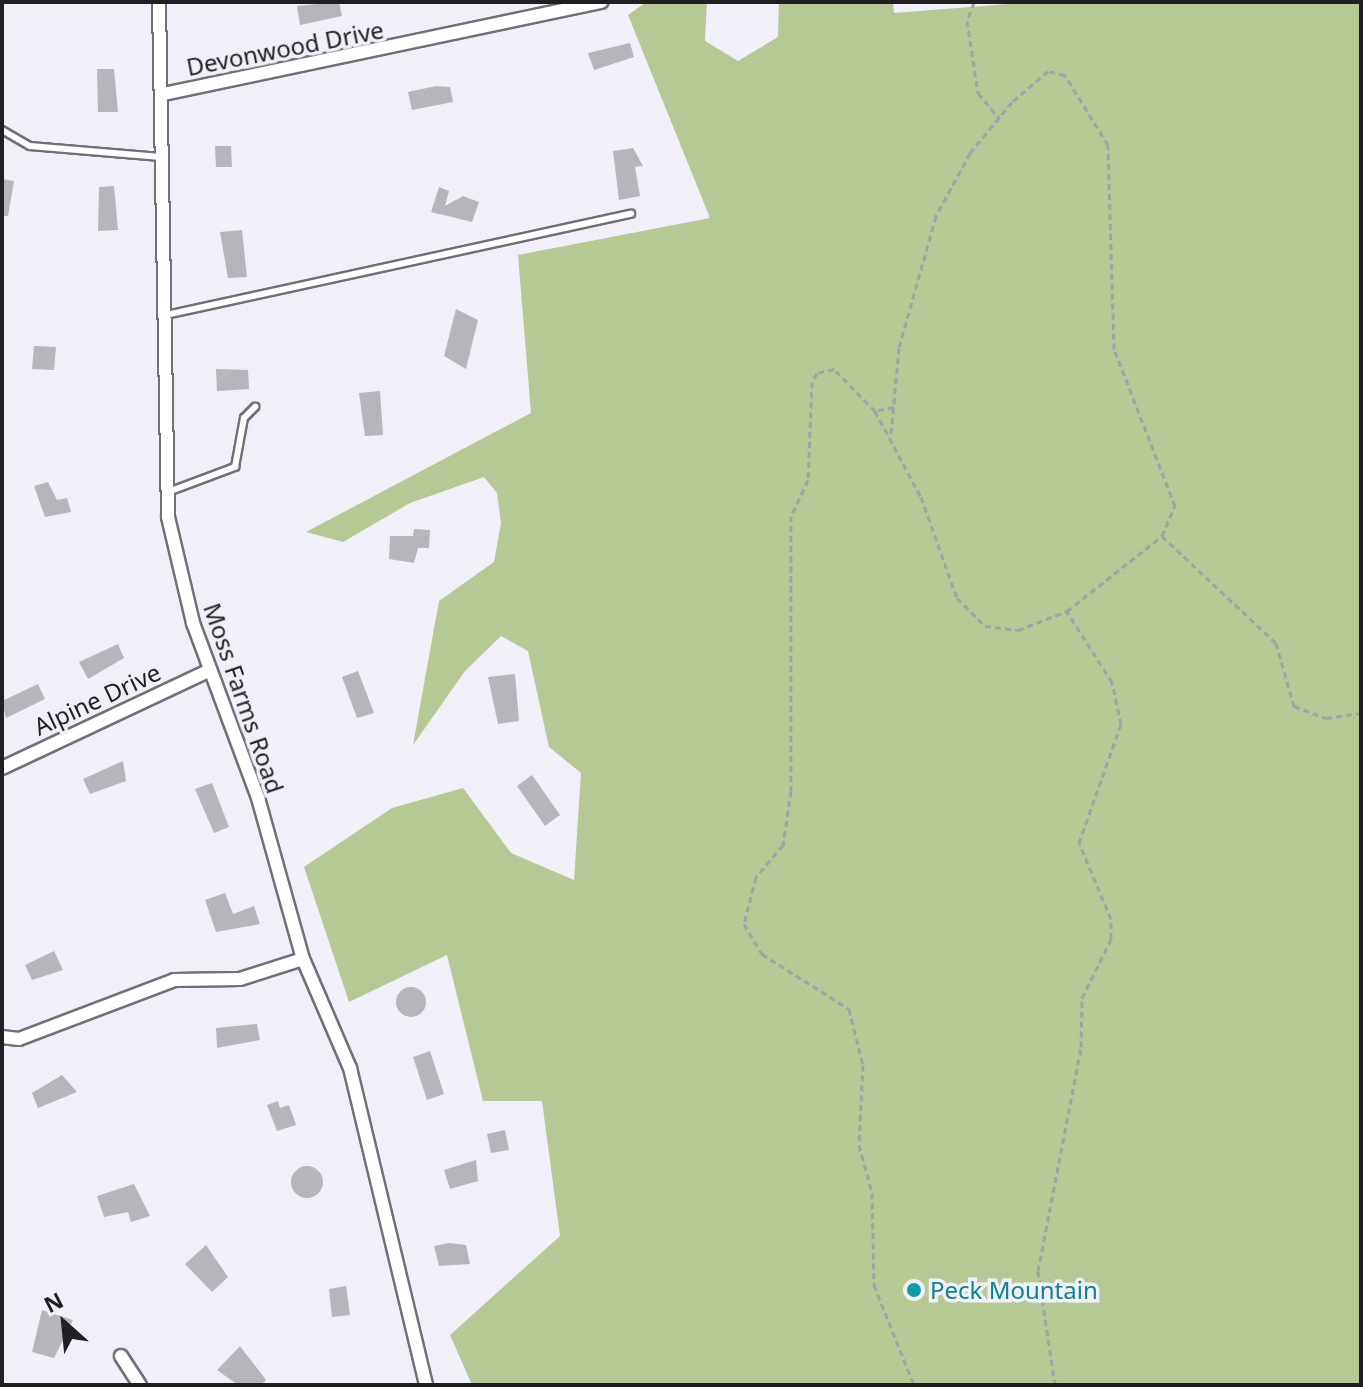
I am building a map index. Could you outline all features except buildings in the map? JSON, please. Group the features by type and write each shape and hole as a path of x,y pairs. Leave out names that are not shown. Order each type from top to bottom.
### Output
{"street":[{"name":"Moss Farms Road","path":"159,2 164,94 168,492 177,560 210,670 258,798 303,959 350,1068 426,1385"},
{"name":"Devonwood Drive","path":"164,94 601,2"},
{"name":"Alpine Drive","path":"2,768 210,670"},
{"path":"2,1037 19,1039 174,980 240,979 303,959"},
{"path":"121,1356 140,1385"}],"lane":[{"path":"2,130 30,146 165,157"},
{"path":"166,315 631,214"},
{"path":"168,492 235,467 244,418 255,407"}],"path":[{"path":"974,2 967,21 978,93 1000,119"},
{"path":"891,434 899,348 936,216 970,153 1000,119 1048,71 1065,75 1099,121 1108,145 1114,349 1175,506 1162,536 1067,611 1001,630 968,612 891,434 875,411 834,369 817,373 808,480 791,516 791,791 783,845 756,877 744,924 762,954 849,1009 863,1065 859,1145 872,1193 874,1285 914,1385"},
{"path":"875,411 894,407"},
{"path":"1162,536 1276,643 1294,706 1326,718 1361,713"},
{"path":"1055,1385 1038,1271 1081,1047 1082,998 1111,939 1111,919 1079,843 1121,724 1112,682 1067,611"}],"green space":[{"path":"646,2 707,2 705,41 738,61 778,37 779,2 893,2 894,13 1034,2 1361,2 1361,1385 472,1385 450,1335 560,1236 542,1101 483,1101 447,955 349,1002 304,867 392,808 463,788 511,853 574,880 581,773 549,747 528,651 501,636 465,671 413,745 439,601 494,562 501,523 497,493 484,477 410,503 343,542 306,532 531,413 518,255 710,218 628,15"}],"place":[{"name":"Peck Mountain","path":"914,1290"}]}
